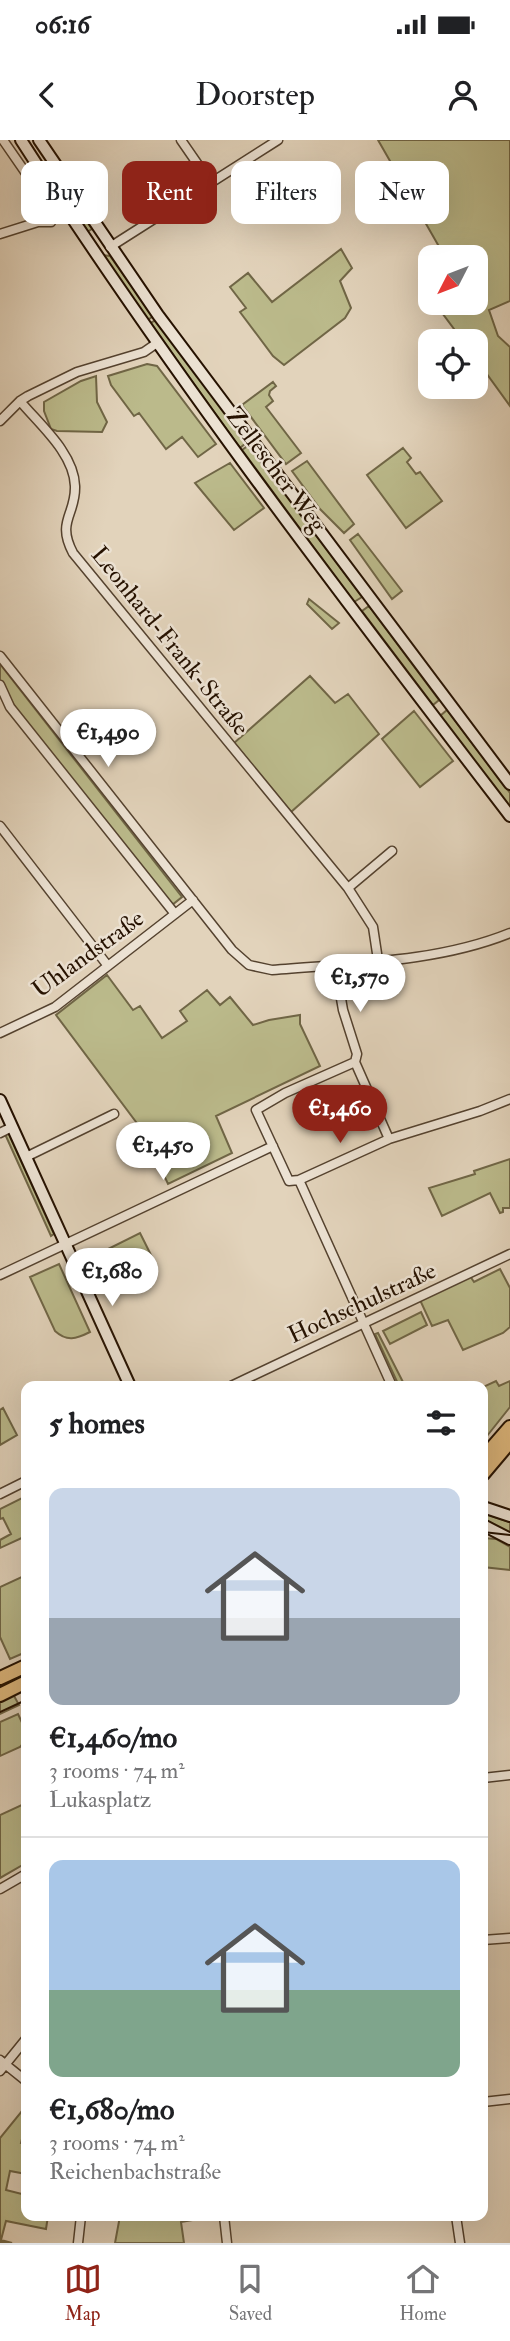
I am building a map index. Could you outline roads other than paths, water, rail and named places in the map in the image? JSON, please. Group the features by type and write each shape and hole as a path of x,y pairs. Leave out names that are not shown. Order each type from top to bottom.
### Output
{"main road":[{"name":"Zellescher Weg","path":"20,140 157,343 510,816"},
{"name":"Zellescher Weg","path":"39,140 168,329 510,784"},
{"path":"0,1100 128,1381"},
{"path":"488,1452 510,1427"},
{"path":"488,1468 510,1442"},
{"path":"488,1509 510,1516"},
{"path":"488,1528 510,1539"},
{"path":"0,1678 21,1668"},
{"path":"0,1695 21,1684"}],"street":[{"path":"0,234 38,222 51,222 50,208 3,140"},
{"path":"181,140 196,161"},
{"path":"217,178 278,140"},
{"path":"110,247 145,224"},
{"path":"0,421 20,401 77,372 144,352 157,343"},
{"name":"Leonhard-Frank-Straße","path":"20,401 65,456 72,471 74,500 66,521 66,540 73,553 348,888 373,927 377,960"},
{"path":"0,656 232,950 249,965 272,970 377,960 446,951 510,933"},
{"path":"0,685 10,707 175,914"},
{"path":"0,826 108,966"},
{"path":"348,888 392,851"},
{"name":"Uhlandstraße","path":"0,1033 55,1007 193,900"},
{"path":"335,964 343,1010 357,1054 355,1062 389,1139"},
{"path":"355,1062 285,1093 256,1110 289,1181 299,1180 389,1139 510,1099"},
{"path":"26,1157 114,1114"},
{"path":"0,1133 12,1127"},
{"path":"0,1275 273,1146"},
{"path":"299,1180 390,1381"},
{"name":"Hochschulstraße","path":"242,1381 510,1254"},
{"path":"0,1494 21,1484"},
{"path":"488,1777 510,1775"},
{"path":"0,1889 21,1877"},
{"path":"488,1940 510,1938"},
{"path":"21,2044 2,2065 21,2078"},
{"path":"488,2101 510,2099"},
{"path":"78,2243 80,2221"},
{"path":"225,2221 227,2243"},
{"path":"457,2221 460,2243"}],"tram line":[{"path":"488,1533 510,1535"},
{"path":"0,1712 21,1702"}]}
